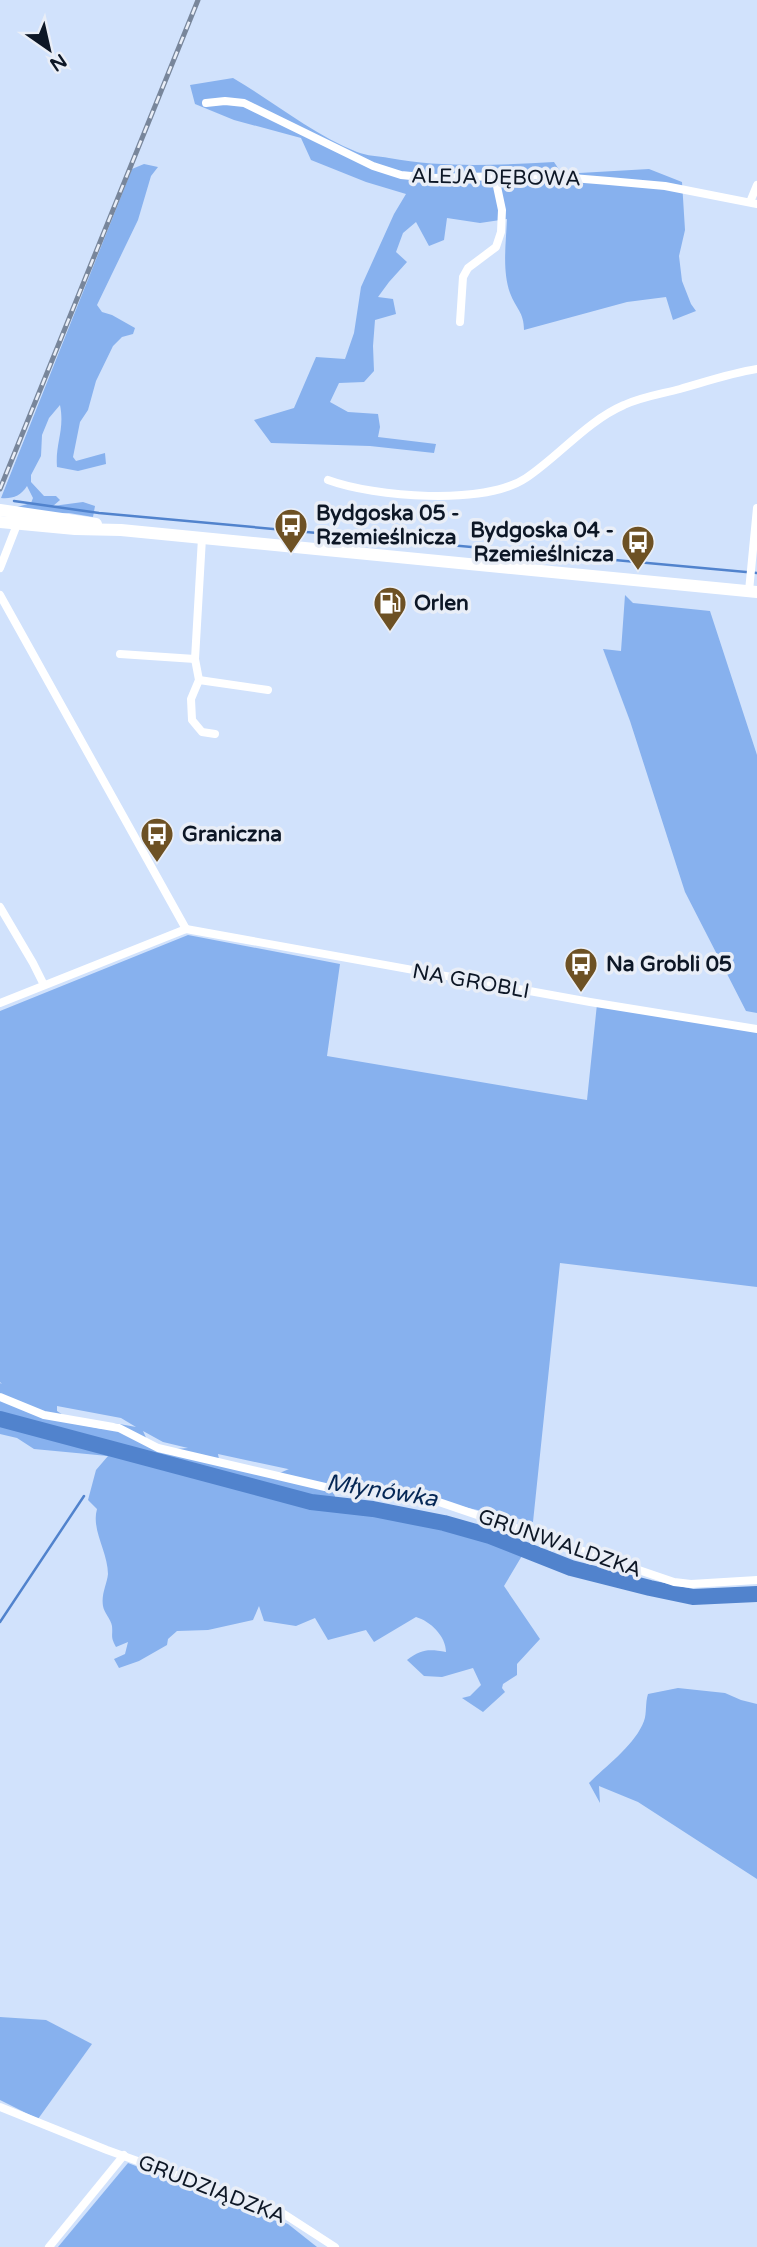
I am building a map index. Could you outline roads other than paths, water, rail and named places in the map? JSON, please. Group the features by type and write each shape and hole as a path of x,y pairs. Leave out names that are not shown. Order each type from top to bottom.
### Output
{"main road":[{"path":"0,510 76,520 121,530"},
{"path":"0,522 202,537 753,591"}],"street":[{"name":"ALEJA DĘBOWA","path":"206,103 244,103 364,162 401,176 432,178 535,175 665,186 753,203"},
{"path":"460,322 463,277 468,268 496,247 501,232 502,210 495,177"},
{"path":"753,203 757,185"},
{"path":"328,480 351,489 433,496 477,493 500,488 523,480 598,421 625,404 757,369"},
{"path":"753,591 757,508"},
{"path":"0,568 16,524 34,515"},
{"path":"202,537 195,659 198,680 191,699 192,720 202,732 215,734"},
{"path":"0,594 186,929 0,1003"},
{"path":"120,654 195,659"},
{"path":"198,680 268,690"},
{"path":"0,907 44,985"},
{"name":"NA GROBLI","path":"186,929 590,1002 757,1029"},
{"name":"GRUNWALDZKA","path":"0,1397 44,1415 119,1428 158,1448 325,1486 436,1501 674,1582 691,1584 757,1580"},
{"name":"GRUDZIĄDZKA","path":"0,2107 284,2214 335,2247"},
{"path":"49,2247 124,2155"}],"waterway":[{"path":"14,501 99,513 757,573"},
{"name":"Młynówka","path":"0,1419 311,1502 373,1509 444,1523 490,1536 571,1568 650,1588 693,1597 757,1594"},
{"path":"0,1622 84,1496"}],"railway":[{"path":"0,489 198,0"}],"place":[{"name":"Bydgoska 05 - Rzemieślnicza","path":"291,555"},
{"name":"Bydgoska 04 - Rzemieślnicza","path":"638,572"},
{"name":"Orlen","path":"390,633"},
{"name":"Graniczna","path":"157,864"},
{"name":"Na Grobli 05","path":"581,994"}]}
